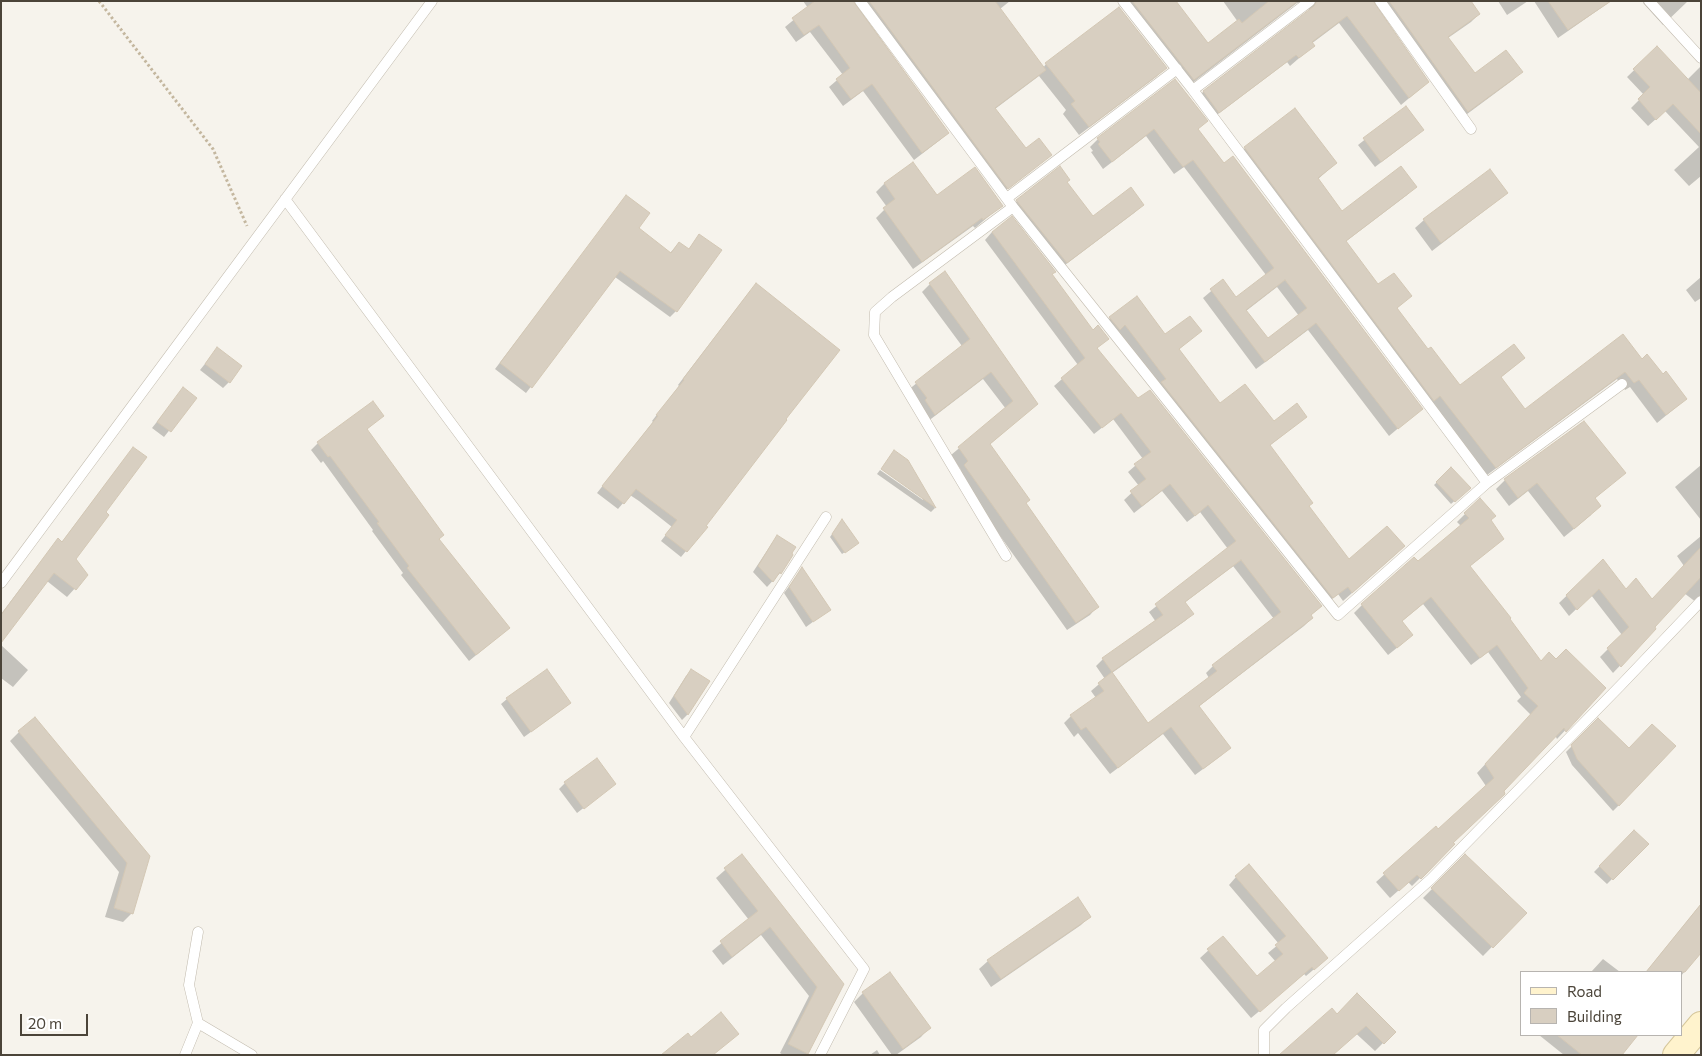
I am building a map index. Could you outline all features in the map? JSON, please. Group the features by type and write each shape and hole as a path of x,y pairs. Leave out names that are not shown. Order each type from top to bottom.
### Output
{"street":[{"path":"1676,1055 1701,1025"}],"lane":[{"path":"1,583 432,1"},
{"path":"860,1 1013,207 1338,614 1487,483 1622,384"},
{"path":"1123,1 1193,90 1487,483"},
{"path":"1193,90 1310,1"},
{"path":"1380,1 1470,129"},
{"path":"1649,1 1701,58"},
{"path":"1006,198 1177,69"},
{"path":"285,199 684,737 864,969 820,1055"},
{"path":"1006,556 874,335 875,312 892,297 1013,207"},
{"path":"684,737 826,517"},
{"path":"1264,1055 1264,1030 1286,1008 1431,879 1701,601"},
{"path":"185,1055 198,1024 189,985 198,932"},
{"path":"198,1024 252,1055"}],"path":[{"path":"99,1 213,148 254,242"}],"building":[{"path":"815,1 853,1 949,133 922,153 872,84 851,99 836,79 850,68 819,25 804,35 792,18"},
{"path":"869,1 995,1 1046,70 995,108 1026,148 1039,138 1052,155 1008,189"},
{"path":"1132,1 1176,1 1208,43 1239,19 1242,23 1269,1 1298,1 1194,80"},
{"path":"1317,1 1373,1 1429,82 1409,98 1347,16 1312,42 1315,46 1299,58 1296,55 1219,113 1203,91 1314,6"},
{"path":"1389,1 1471,1 1480,14 1448,37 1475,73 1506,50 1523,72 1468,112"},
{"path":"1548,1 1611,1 1568,30"},
{"path":"1119,7 1167,68 1089,127 1071,104 1075,101 1045,63"},
{"path":"1657,46 1701,93 1701,134 1673,104 1656,120 1638,99 1650,87 1633,69"},
{"path":"1175,79 1208,121 1198,129 1224,163 1233,156 1423,409 1398,429 1316,323 1265,362 1210,289 1223,279 1236,297 1274,268 1193,160 1183,167 1154,129 1112,162 1098,144 1100,142 1097,138","holes":["1285,280 1307,308 1268,338 1246,310"]},
{"path":"1406,106 1424,130 1381,162 1363,138"},
{"path":"1295,108 1337,163 1318,178 1342,211 1401,166 1417,187 1346,241 1378,284 1394,273 1412,296 1397,308 1428,349 1431,347 1460,385 1514,344 1525,358 1501,377 1525,409 1623,334 1642,359 1647,354 1663,374 1666,371 1687,399 1666,415 1639,380 1634,383 1625,372 1496,468 1440,396 1434,401 1244,147"},
{"path":"913,162 937,195 975,167 1003,206 983,220 982,218 922,262 883,208 895,199 884,183"},
{"path":"1060,166 1070,180 1067,182 1093,216 1131,187 1144,205 1067,263 1016,200"},
{"path":"1490,169 1508,193 1441,243 1423,219"},
{"path":"626,195 650,213 639,228 671,253 679,242 689,249 699,234 722,250 677,312 620,271 532,388 500,363"},
{"path":"1012,216 1056,272 1052,274 1093,330 1098,325 1109,339 1097,348 1138,398 1150,390 1322,606 1311,615 1313,618 1199,706 1231,748 1203,769 1171,727 1118,768 1086,727 1081,730 1070,715 1104,691 1098,683 1112,672 1102,658 1163,615 1155,604 1236,541 1208,505 1195,516 1170,484 1142,506 1130,491 1146,479 1134,464 1151,452 1121,413 1102,428 1061,378 1085,358 992,232","holes":["1241,560 1281,612 1212,665 1217,671 1148,723 1112,672 1194,614 1185,602"]},
{"path":"945,271 1038,404 990,444 1030,500 1026,503 1099,607 1076,623 964,465 968,461 958,447 1013,401 991,372 935,415 925,400 927,398 915,382 970,339 929,283"},
{"path":"756,283 840,350 706,526 708,527 687,552 665,535 677,520 636,489 624,504 602,486 658,416 656,415"},
{"path":"1137,296 1165,334 1190,316 1202,331 1179,349 1220,403 1245,384 1274,421 1297,403 1307,417 1270,445 1313,503 1309,506 1349,559 1387,526 1405,546 1352,593 1348,587 1333,598 1161,382 1166,379 1125,325 1120,330 1109,317"},
{"path":"217,347 242,366 230,383 205,364"},
{"path":"183,387 197,398 171,432 157,422"},
{"path":"373,401 384,416 367,429 444,535 439,539 510,628 476,655 407,568 409,566 377,523 379,522 330,456 328,457 317,442"},
{"path":"1584,421 1626,473 1595,498 1601,506 1574,529 1537,483 1518,498 1504,479"},
{"path":"133,447 147,457 106,512 109,515 76,559 88,575 76,590 54,573 1,643 1,615 58,538 62,542"},
{"path":"894,450 908,460 936,508 881,469"},
{"path":"1451,467 1471,488 1455,502 1436,482"},
{"path":"1480,498 1496,516 1491,520 1504,539 1470,566 1511,618 1541,661 1549,652 1556,659 1566,649 1606,688 1566,732 1564,728 1504,791 1505,794 1453,843 1455,844 1421,879 1417,875 1399,891 1383,873 1436,826 1438,829 1494,778 1485,764 1538,706 1524,693 1528,688 1497,645 1480,658 1431,597 1402,621 1413,635 1397,648 1361,604 1414,557 1418,561 1469,518 1464,513"},
{"path":"842,519 859,543 845,553 832,534"},
{"path":"777,535 796,547 781,574 780,572 773,582 758,566"},
{"path":"1701,547 1701,577 1621,667 1607,648 1629,627 1599,589 1577,610 1566,595 1603,559 1626,589 1636,578 1652,599"},
{"path":"802,567 831,610 813,622 789,587"},
{"path":"547,669 571,703 531,732 506,698"},
{"path":"691,669 710,681 688,715 674,696"},
{"path":"35,717 150,856 133,914 114,908 127,863 18,731"},
{"path":"1598,718 1629,748 1652,724 1676,746 1619,806 1577,759 1571,745"},
{"path":"597,758 616,784 584,809 564,782"},
{"path":"1634,830 1649,844 1613,880 1599,866"},
{"path":"742,854 844,984 808,1054 788,1044 817,987 770,927 732,957 720,941 758,911 724,868"},
{"path":"1465,854 1527,913 1493,948 1431,888"},
{"path":"1249,864 1328,958 1314,970 1312,967 1260,1012 1207,949 1223,936 1257,976 1283,954 1275,945 1286,936 1235,876"},
{"path":"1078,897 1091,917 1001,979 987,960"},
{"path":"1701,904 1701,953 1685,972 1647,971"},
{"path":"890,972 931,1028 903,1049 862,992"},
{"path":"1357,993 1396,1032 1384,1044 1366,1026 1333,1055 1279,1055 1332,1008 1337,1014"},
{"path":"721,1012 739,1034 713,1055 661,1055 688,1033 691,1037"},
{"path":"1558,1036 1637,1036 1622,1055 1582,1055"}]}
